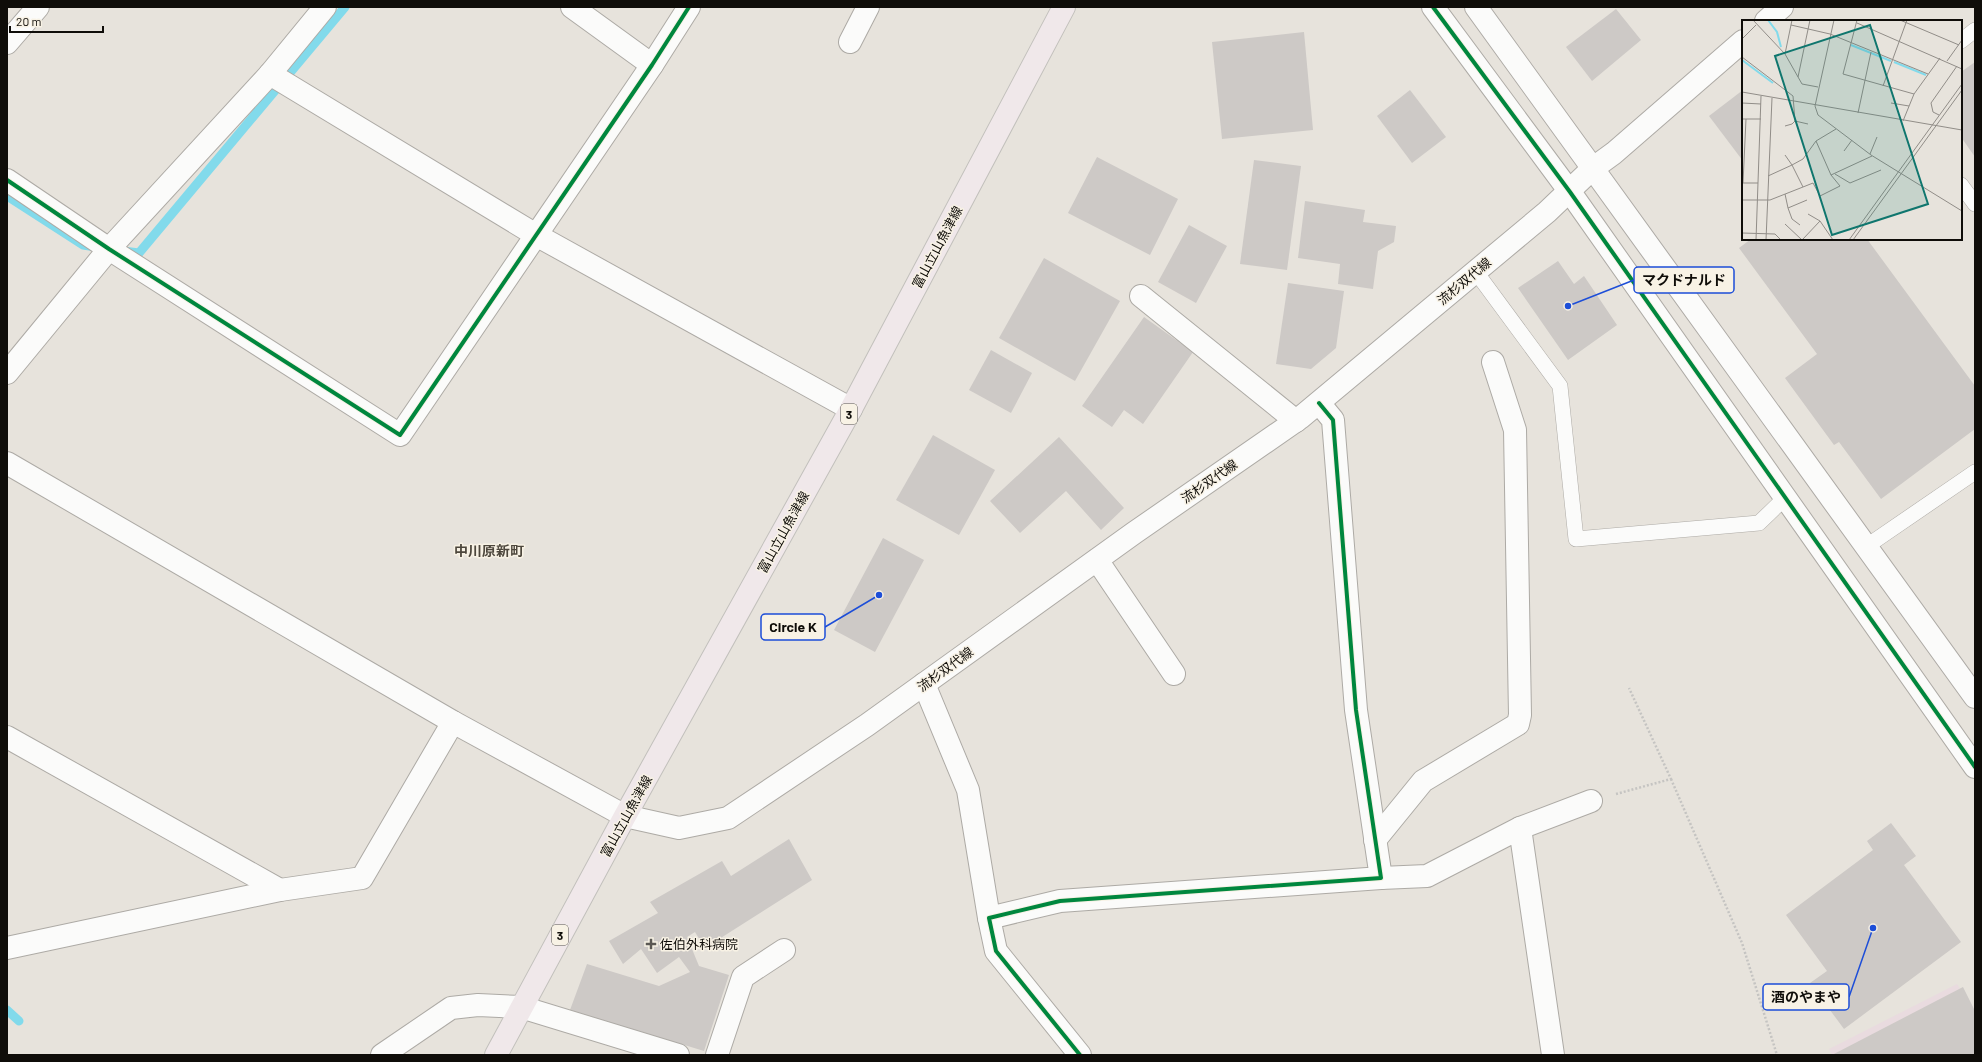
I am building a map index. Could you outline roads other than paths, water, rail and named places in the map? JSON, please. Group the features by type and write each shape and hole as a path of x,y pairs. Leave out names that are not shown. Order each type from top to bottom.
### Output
{"main road":[{"name":"富山立山魚津線","path":"496,1055 625,816 851,409 1064,7"}],"street":[{"path":"7,44 38,7"},
{"path":"7,373 109,250 270,74 325,7"},
{"path":"572,7 652,65"},
{"path":"7,180 109,250 400,435 652,65 689,7"},
{"path":"850,42 868,7"},
{"path":"1433,7 1570,192 1975,767"},
{"path":"1476,7 1975,697"},
{"path":"1767,20 1782,7"},
{"name":"流杉双代線","path":"7,463 454,722 625,816 679,828 728,818 867,725 1097,560 1296,420 1476,272 1570,192 1592,169 1614,153 1742,42"},
{"path":"270,74 536,235 851,409"},
{"path":"1141,296 1296,420"},
{"path":"1376,840 1422,780 1518,724 1520,715 1515,430 1493,362"},
{"path":"1319,402 1333,420 1356,710 1381,878"},
{"path":"1097,560 1174,674"},
{"path":"924,684 968,790 989,918 996,951 1080,1055"},
{"path":"7,948 280,890 362,878 454,722"},
{"path":"7,736 280,890"},
{"path":"989,918 1060,901 1427,876 1520,828 1591,801"},
{"path":"1520,828 1553,1055"},
{"path":"717,1055 743,977 784,950"},
{"path":"382,1055 451,1008 478,1005 521,1007 678,1055"}],"lane":[{"path":"1962,40 1975,30"},
{"path":"1962,186 1975,204"},
{"path":"1476,272 1560,386 1576,539 1759,523 1786,497"},
{"path":"1867,546 1975,472"}],"waterway":[{"path":"123,251 139,253 345,7"},
{"path":"7,196 83,245 96,247"},
{"path":"7,1010 19,1021"}],"place":[{"name":"マクドナルド","path":"1568,306"},
{"name":"Circle K","path":"879,595"},
{"name":"酒のやまや","path":"1873,928"},
{"name":"佐伯外科病院","path":"651,944"}],"district":[{"name":"中川原新町","path":"489,550"}]}
